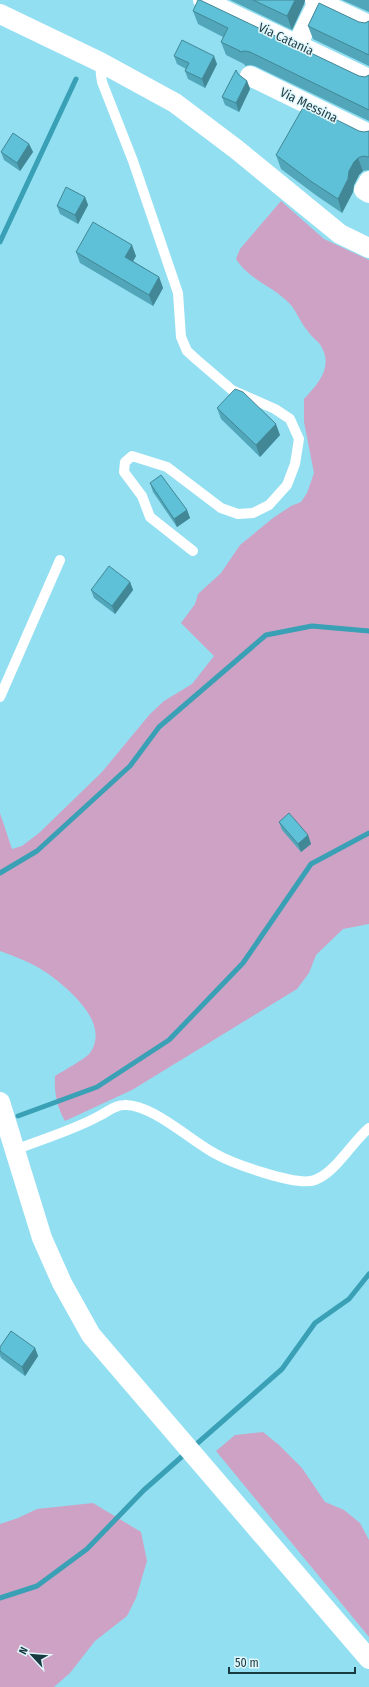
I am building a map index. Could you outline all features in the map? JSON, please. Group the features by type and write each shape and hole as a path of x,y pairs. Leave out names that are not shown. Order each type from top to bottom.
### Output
{"street":[{"name":"Via Catania","path":"203,0 369,79"},
{"path":"297,44 317,0 369,25"},
{"path":"0,14 100,62 175,103 236,149 340,234 369,248"},
{"name":"Via Messina","path":"250,76 369,134"},
{"path":"0,1102 42,1238 62,1283 91,1335 369,1659"}],"lane":[{"path":"100,62 102,82 133,161 178,293 181,337 187,351 232,390 275,409 290,419 299,439 295,464 287,484 270,505 253,513 238,514 221,508 167,467 132,456 125,462 124,472 142,496 150,517 193,551"},
{"path":"0,697 60,560"},
{"path":"15,1150 99,1116 112,1107 124,1104 139,1107 154,1115 214,1153 283,1178 304,1182 314,1180 325,1174 369,1128"}],"shaded area":[{"path":"281,201 324,239 369,260 369,924 343,929 316,955 309,973 297,989 132,1090 65,1121 57,1100 55,1076 79,1062 90,1053 95,1042 95,1030 91,1018 84,1007 66,988 36,966 0,951 0,813 12,849 22,846 39,833 102,772 150,714 164,701 192,684 214,656 181,623 195,604 198,594 221,573 240,545 273,518 291,506 301,502 307,493 314,473 304,422 304,399 315,387 323,373 326,359 324,351 305,327 290,304 284,298 255,278 241,266 236,259 240,249"},
{"path":"263,1432 279,1445 302,1468 325,1502 344,1510 360,1523 369,1540 369,1637 216,1451 235,1435"},
{"path":"93,1503 141,1532 147,1561 136,1598 127,1616 95,1641 70,1673 54,1687 0,1687 0,1524 18,1518 37,1509"}],"building":[{"path":"198,0 359,76 365,77 369,75 369,110 250,52 240,52 221,42 228,28 193,11"},
{"path":"253,0 295,0 287,16"},
{"path":"319,3 359,22 365,23 369,21 369,55 308,26"},
{"path":"182,40 214,56 202,79 185,71 189,63 174,56"},
{"path":"236,70 238,74 247,81 236,103 222,97"},
{"path":"305,104 359,131 369,131 369,157 363,156 354,162 349,171 348,179 338,199 276,155"},
{"path":"13,133 29,144 17,163 1,152"},
{"path":"66,187 85,197 75,215 57,206"},
{"path":"93,222 132,245 125,257 159,277 149,295 76,252"},
{"path":"235,389 243,392 276,424 256,445 217,408"},
{"path":"161,475 187,510 174,519 150,483"},
{"path":"109,566 130,582 112,606 91,590"},
{"path":"289,813 308,835 298,844 279,822"},
{"path":"11,1331 35,1348 22,1367 0,1351 0,1347"}],"waterway":[{"path":"0,242 76,79"},
{"path":"0,873 37,851 130,766 159,727 266,635 312,626 369,631"},
{"path":"18,1116 97,1087 169,1040 243,963 311,864 369,833"},
{"path":"192,1448 282,1369 315,1323 349,1299 369,1274"},
{"path":"0,1598 37,1586 87,1549 144,1490 186,1453"}]}
